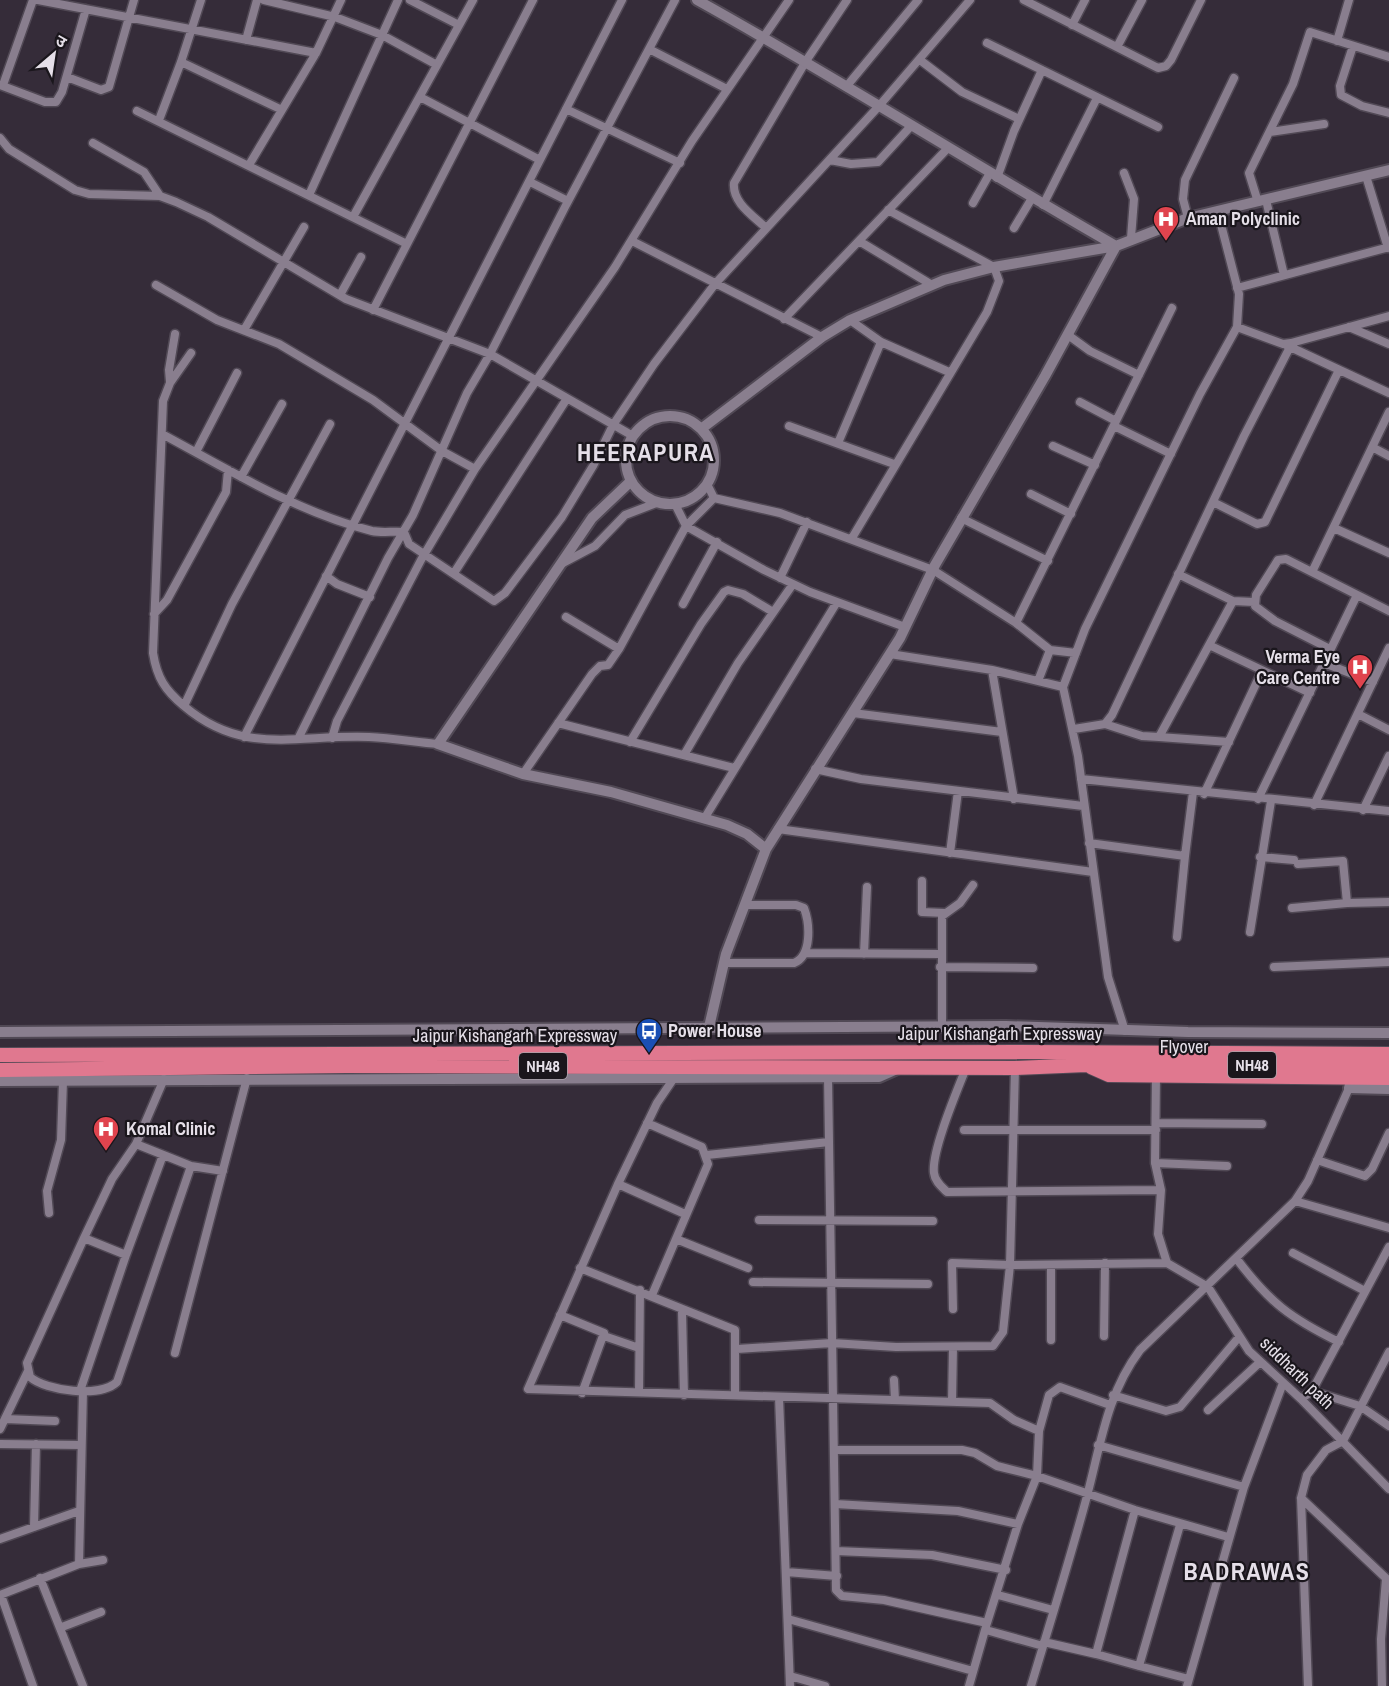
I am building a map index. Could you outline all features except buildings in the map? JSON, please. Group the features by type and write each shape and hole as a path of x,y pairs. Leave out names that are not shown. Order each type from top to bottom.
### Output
{"highway":[{"name":"Jaipur Kishangarh Expressway","path":"0,1055 1023,1052 1389,1054"},
{"name":"Jaipur Kishangarh Expressway","path":"0,1070 392,1066 1015,1068 1086,1065"},
{"name":"Flyover","path":"1086,1065 1389,1065"},
{"path":"1086,1065 1109,1075 1350,1082 1389,1078"}],"street":[{"path":"33,0 2,85 52,104 59,98 67,77 81,6"},
{"path":"38,0 81,6 129,18 316,53"},
{"path":"67,77 101,90 109,87 134,0"},
{"path":"159,120 201,0"},
{"path":"246,40 257,0"},
{"path":"264,0 335,17 382,35 437,65"},
{"path":"249,165 280,109 316,53 335,17 341,0"},
{"path":"309,195 398,0"},
{"path":"410,0 459,25"},
{"path":"353,217 473,0"},
{"path":"374,310 533,0"},
{"path":"244,737 622,0"},
{"path":"298,738 404,532 467,393 490,354 675,0"},
{"path":"697,0 806,61 993,176 1116,246"},
{"path":"332,738 337,721 425,553 475,469 632,241 727,89 766,38 789,0"},
{"path":"765,227 738,201 733,193 734,183 806,61 847,0"},
{"path":"846,87 918,0"},
{"path":"404,532 409,544 494,601 505,593 562,517 593,466 613,425 662,353 714,284 879,106 970,0"},
{"path":"1024,0 1158,68 1166,66 1201,0"},
{"path":"1072,25 1085,0"},
{"path":"1117,47 1142,0"},
{"path":"1337,41 1349,0"},
{"path":"1284,275 1262,201 1249,173 1293,84 1310,33 1389,57"},
{"path":"987,42 1158,127"},
{"path":"1353,46 1340,86 1341,95 1362,106 1389,113"},
{"path":"649,49 727,89"},
{"path":"920,60 962,92 1019,119"},
{"path":"181,62 280,109"},
{"path":"973,203 993,176 1042,70"},
{"path":"1188,218 1183,199 1185,180 1234,78"},
{"path":"420,97 540,160"},
{"path":"1043,205 1097,98"},
{"path":"566,109 680,163"},
{"path":"137,111 407,244"},
{"path":"1270,132 1324,124"},
{"path":"830,160 850,164 878,162 911,126"},
{"path":"0,138 9,149 75,190 89,194 160,196 208,217 340,296 490,354 566,400 633,435"},
{"path":"93,143 144,172 160,196"},
{"path":"784,319 948,148"},
{"path":"701,429 822,337 850,320 932,285 994,267 1116,246 1131,238 1188,218 1218,213 1389,170"},
{"path":"1124,173 1134,199 1131,238"},
{"path":"1237,288 1388,248 1366,176"},
{"path":"530,182 568,201"},
{"path":"1014,228 1032,198"},
{"path":"852,538 894,464 987,312 999,281 994,267 888,210"},
{"path":"1125,1031 1108,977 1074,729 1063,687 1085,630 1171,454 1237,327 1239,316 1237,288 1218,213"},
{"path":"244,330 304,227"},
{"path":"632,241 822,337"},
{"path":"859,241 932,285"},
{"path":"709,1027 724,963 766,849 814,769 890,654 961,518 1068,335 1116,246"},
{"path":"340,296 361,257"},
{"path":"156,285 217,320 279,344 373,400 442,451 475,469"},
{"path":"1016,623 1172,308"},
{"path":"1105,724 1214,502 1286,346 1389,316"},
{"path":"850,320 881,342 949,372"},
{"path":"1237,327 1286,346 1389,393"},
{"path":"1349,327 1389,344"},
{"path":"170,382 169,370 175,334"},
{"path":"1068,335 1090,351 1139,375"},
{"path":"838,443 881,342"},
{"path":"190,353 170,382 163,401 153,653 156,675 163,687 201,720 215,729 260,741 369,737 438,744 523,774 611,792 727,825 747,834 766,849"},
{"path":"1214,502 1257,524 1265,522 1339,370"},
{"path":"196,452 237,373"},
{"path":"454,573 566,400"},
{"path":"1080,402 1171,454"},
{"path":"241,477 282,404"},
{"path":"1312,572 1389,412"},
{"path":"674,416 691,421 701,429 713,449 713,467 707,484 693,497 675,504 658,502 643,495 631,480 626,467 627,450 633,435 644,424 658,417 674,416"},
{"path":"184,705 232,604 330,424"},
{"path":"789,426 894,464"},
{"path":"162,434 289,500 374,531 404,532"},
{"path":"1053,446 1095,465"},
{"path":"1371,447 1389,456"},
{"path":"154,614 167,600 226,492 228,470"},
{"path":"438,744 592,518 631,480"},
{"path":"707,484 714,498 807,522 933,570 1016,623 1050,650 1076,653"},
{"path":"1031,494 1071,514"},
{"path":"523,774 592,674 600,666 608,665 686,526 714,498"},
{"path":"563,563 595,546 626,515 658,502"},
{"path":"675,504 686,526 780,578 905,627"},
{"path":"961,518 1048,561"},
{"path":"780,578 807,522"},
{"path":"1334,528 1389,553"},
{"path":"683,604 717,542"},
{"path":"1254,602 1273,564 1278,560 1286,559 1389,611"},
{"path":"1178,574 1233,601 1254,602"},
{"path":"326,576 337,585 370,597"},
{"path":"684,755 738,663 794,584"},
{"path":"630,742 701,624 724,592 728,590 744,594 773,612"},
{"path":"1258,799 1357,595"},
{"path":"1159,737 1233,601"},
{"path":"704,819 837,602"},
{"path":"1254,602 1255,606 1275,621 1330,649"},
{"path":"566,617 619,649"},
{"path":"1209,645 1310,693"},
{"path":"1314,805 1389,648"},
{"path":"1038,681 1050,650"},
{"path":"890,654 992,670 1063,687"},
{"path":"1324,663 1373,682"},
{"path":"992,670 1014,799"},
{"path":"1204,794 1263,671"},
{"path":"853,713 1002,732"},
{"path":"1358,714 1389,730"},
{"path":"558,723 734,768"},
{"path":"1074,729 1105,724 1142,736 1229,742"},
{"path":"1363,810 1389,756"},
{"path":"814,769 861,778 1083,806"},
{"path":"1081,779 1270,801 1389,811"},
{"path":"950,853 958,791"},
{"path":"1177,937 1192,792"},
{"path":"1250,932 1270,801"},
{"path":"778,829 1093,872"},
{"path":"1089,843 1185,856"},
{"path":"1260,857 1296,862 1343,861 1347,903"},
{"path":"922,881 922,912 945,913 960,903 973,885"},
{"path":"864,954 867,888"},
{"path":"1292,908 1389,902"},
{"path":"724,963 794,963 801,961 806,953 808,917 804,908 796,905 745,905"},
{"path":"942,1028 940,954 941,924 945,913"},
{"path":"806,953 940,954"},
{"path":"1274,967 1389,962"},
{"path":"940,967 1033,968"},
{"path":"0,1032 1006,1026 1125,1031 1389,1033"},
{"path":"0,1081 247,1078 879,1077 900,1068"},
{"path":"966,1068 940,1142 933,1171 936,1180 947,1192 1161,1190"},
{"path":"737,1349 832,1343 985,1347 993,1346 999,1340 1003,1332 1010,1265 1014,1191 1015,1068"},
{"path":"953,1309 952,1263 1051,1266 1167,1263 1158,1234 1161,1190 1155,1163 1156,1076"},
{"path":"828,1077 836,1590 842,1596 884,1600 986,1626 1043,1644 1096,1654 1188,1682 1228,1537 1283,1383"},
{"path":"175,1353 247,1078"},
{"path":"674,1078 647,1123 618,1184 528,1389 582,1393 639,1392 990,1403 1014,1420 1039,1431"},
{"path":"164,1079 136,1144 112,1179 27,1363 28,1371 37,1383 81,1391 111,1388 119,1378 191,1166"},
{"path":"49,1213 47,1191 61,1140 63,1081"},
{"path":"1031,1686 1087,1495 1098,1445 1113,1395 1125,1371 1140,1350 1295,1201 1317,1160 1350,1082 1389,1089"},
{"path":"647,1123 702,1147 707,1155 708,1164 652,1295"},
{"path":"964,1130 1015,1131 1262,1124"},
{"path":"1317,1160 1365,1176 1372,1168 1389,1133"},
{"path":"707,1155 829,1142"},
{"path":"136,1144 191,1166 223,1171"},
{"path":"79,1564 81,1391 126,1255 163,1155"},
{"path":"1155,1163 1227,1166"},
{"path":"618,1184 685,1214"},
{"path":"1295,1201 1389,1228"},
{"path":"759,1220 933,1221"},
{"path":"84,1238 126,1255"},
{"path":"676,1239 748,1268"},
{"path":"1301,1399 1312,1391 1389,1248"},
{"path":"1293,1253 1365,1291"},
{"path":"1236,1258 1278,1308 1307,1327 1339,1342"},
{"path":"1104,1336 1105,1263"},
{"name":"siddharth path","path":"1167,1263 1208,1287 1239,1337 1259,1363 1301,1399 1389,1489"},
{"path":"1051,1266 1051,1340"},
{"path":"580,1268 652,1295 682,1311 735,1330 737,1349 735,1395"},
{"path":"753,1282 831,1285 928,1284"},
{"path":"639,1392 640,1290"},
{"path":"682,1311 684,1395"},
{"path":"560,1315 604,1333 604,1336 639,1348"},
{"path":"582,1393 604,1336"},
{"path":"1113,1395 1166,1411 1180,1407 1239,1337"},
{"path":"952,1402 953,1347"},
{"path":"1308,1686 1300,1498 1307,1475 1313,1467 1326,1450 1343,1441 1389,1352"},
{"path":"1208,1410 1259,1363"},
{"path":"0,1429 28,1371"},
{"path":"894,1380 895,1400"},
{"path":"969,1686 986,1626 1006,1570 1018,1524 1037,1476 1039,1431 1049,1395 1060,1387 1110,1405"},
{"path":"1312,1391 1360,1406 1389,1426"},
{"path":"779,1397 790,1686"},
{"path":"5,1419 55,1421"},
{"path":"0,1444 81,1445"},
{"path":"34,1527 36,1444"},
{"path":"1098,1445 1244,1487"},
{"path":"834,1450 962,1450 975,1453 998,1466 1037,1476 1180,1525 1228,1537"},
{"path":"1300,1498 1388,1580 1382,1686"},
{"path":"835,1504 957,1511 1018,1524"},
{"path":"1096,1654 1135,1510"},
{"path":"0,1539 79,1511"},
{"path":"1139,1666 1180,1525"},
{"path":"836,1551 932,1555 1006,1570"},
{"path":"33,1686 0,1595 79,1564 103,1560"},
{"path":"786,1572 837,1576"},
{"path":"40,1578 62,1627 79,1685"},
{"path":"998,1594 1053,1610"},
{"path":"62,1627 101,1612"},
{"path":"788,1619 973,1671"},
{"path":"790,1676 825,1686"}],"place":[{"name":"Aman Polyclinic","path":"1166,242"},
{"name":"Verma Eye Care Centre","path":"1360,690"},
{"name":"Power House","path":"649,1054"},
{"name":"Komal Clinic","path":"106,1152"}],"district":[{"name":"HEERAPURA","path":"646,453"},
{"name":"BADRAWAS","path":"1247,1572"}]}
